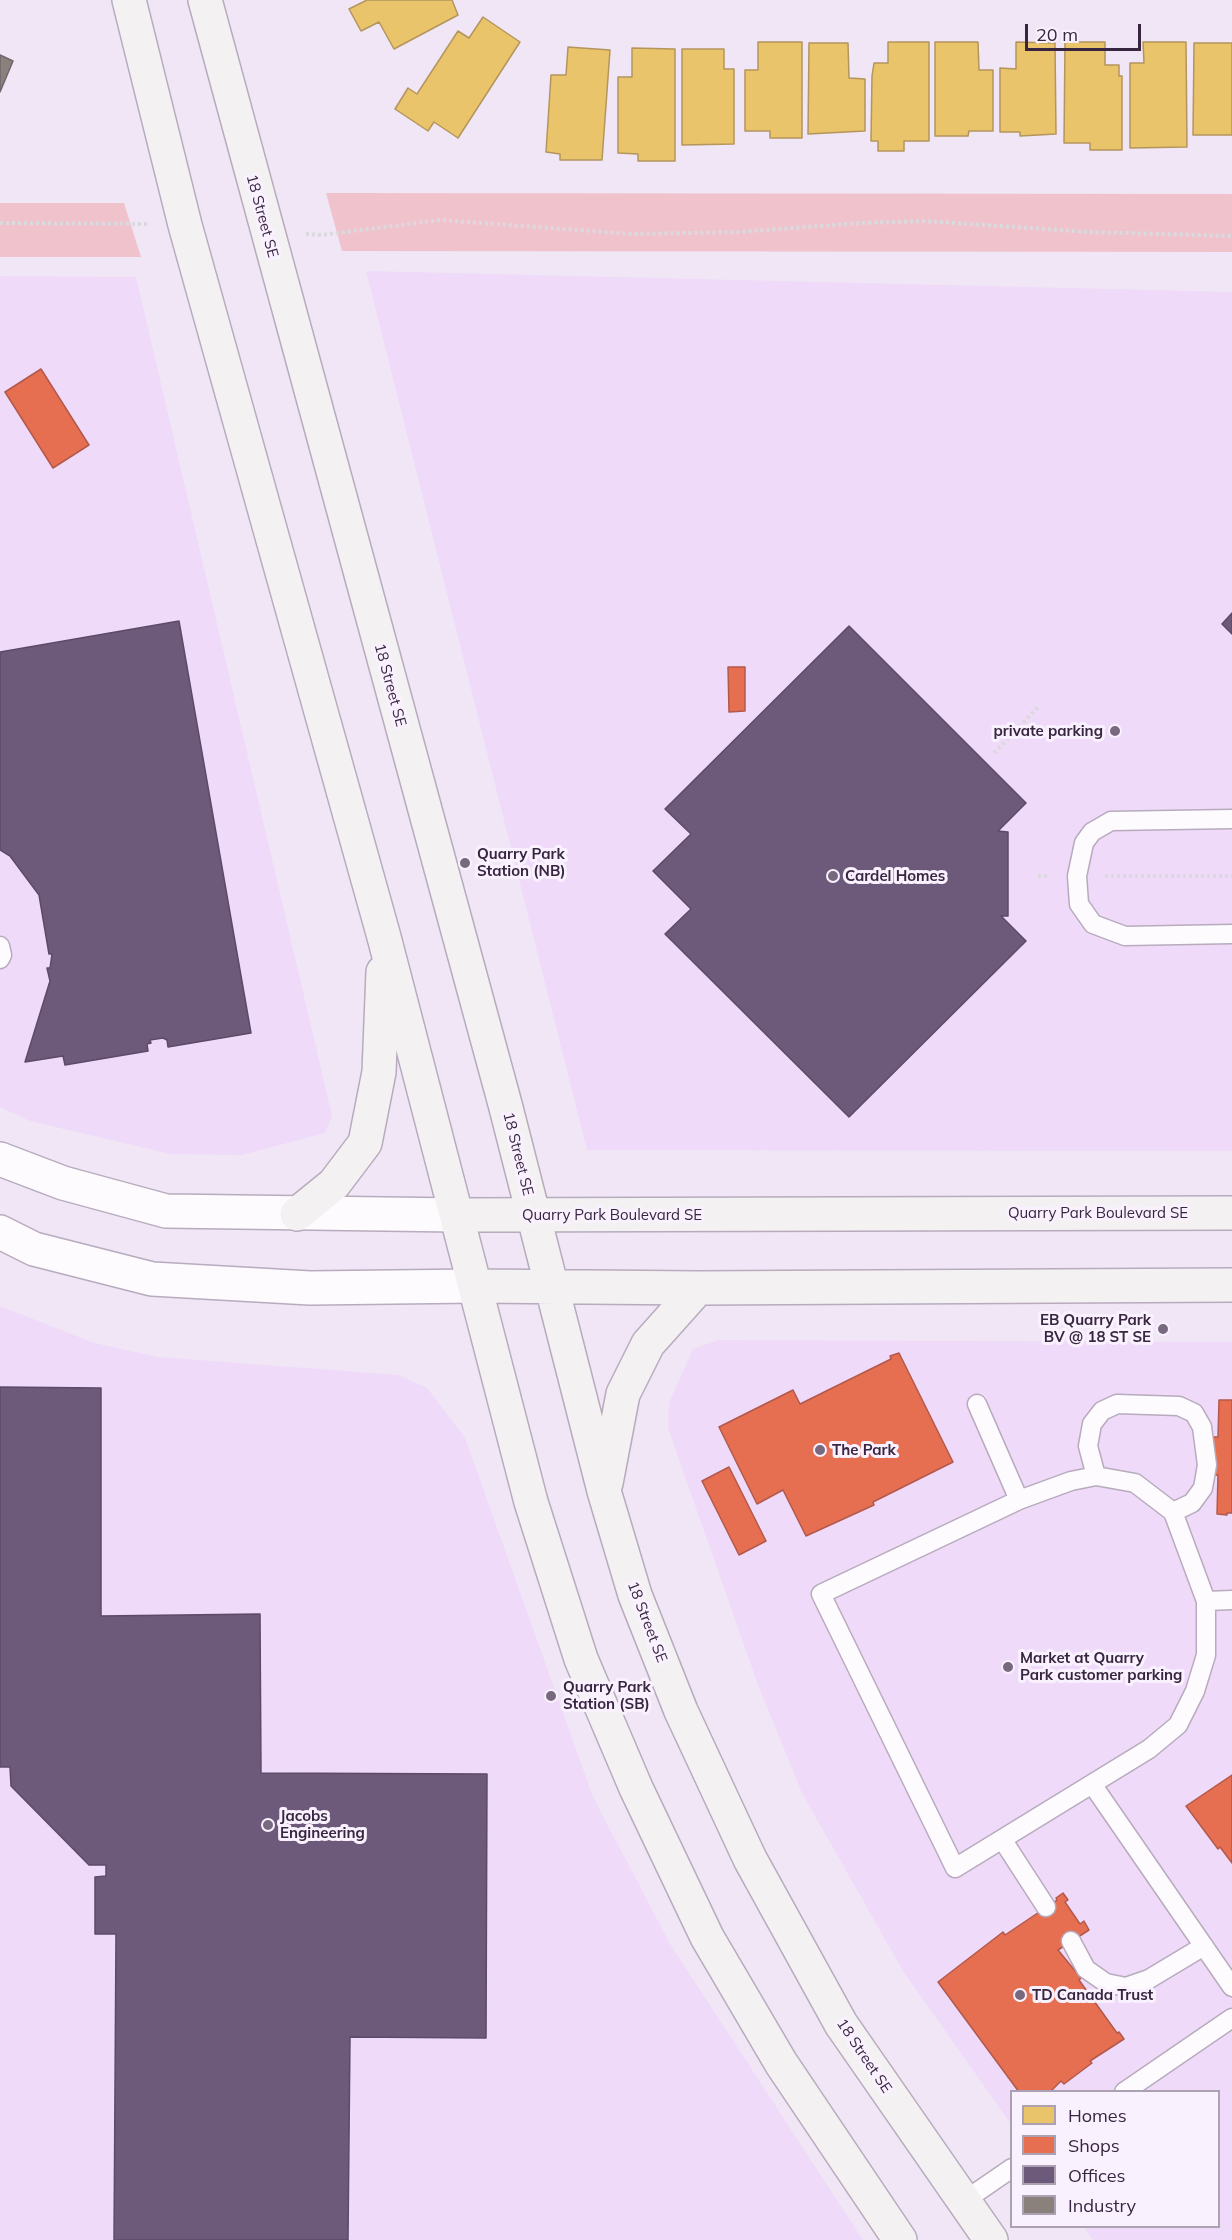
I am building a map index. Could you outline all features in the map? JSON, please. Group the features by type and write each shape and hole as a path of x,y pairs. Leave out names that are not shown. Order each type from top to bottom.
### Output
{"main road":[{"path":"129,0 185,225 384,937 531,1502 581,1659 636,1788 707,1937 781,2063 900,2240"},
{"name":"18 Street SE","path":"206,0 266,230 534,1216 604,1491 635,1595 681,1711 750,1859 841,2024 991,2240"},
{"path":"297,1214 334,1184 365,1143 379,1072 384,937"},
{"name":"Quarry Park Boulevard SE","path":"457,1215 1232,1213"},
{"path":"476,1286 698,1288 1232,1285"},
{"path":"604,1491 623,1394 648,1344 698,1288"}],"street":[{"name":"Quarry Park Boulevard SE","path":"0,1159 63,1183 166,1210 457,1215"},
{"path":"0,1232 34,1249 152,1279 310,1288 476,1286"}],"lane":[{"path":"1232,819 1111,821 1092,832 1084,843 1077,876 1079,904 1093,924 1125,936 1232,934"},
{"path":"0,946 2,955 0,960"},
{"path":"977,1404 1019,1500"},
{"path":"1096,1476 1088,1446 1092,1424 1102,1411 1117,1404 1179,1406 1194,1413 1202,1427 1207,1465 1203,1488 1192,1503 1173,1512"},
{"path":"1096,1476 1135,1483 1173,1512 1206,1601 1206,1655 1196,1691 1178,1725 1149,1749 955,1868 821,1594 1019,1500 1071,1481 1096,1476"},
{"path":"1206,1601 1232,1600"},
{"path":"1092,1784 1232,1987"},
{"path":"1002,1839 1046,1907"},
{"path":"1071,1941 1086,1969 1106,1983 1126,1987 1149,1979 1204,1946"},
{"path":"1125,2090 1232,2018"},
{"path":"964,2201 1010,2169"}],"path":[{"path":"266,230 321,235 440,220 633,234 738,232 925,221 1089,232 1232,236"},
{"path":"0,223 185,225"},
{"path":"994,753 1038,707"},
{"path":"1038,876 1232,876"}],"shaded area":[{"path":"326,193 1232,194 1232,252 342,251"},
{"path":"0,203 124,203 141,257 0,257"},
{"path":"366,271 1232,292 1232,1151 587,1150"},
{"path":"0,276 136,277 332,1116 325,1133 242,1155 171,1154 30,1121 0,1107"},
{"path":"0,1306 94,1343 158,1357 398,1375 427,1388 465,1438 593,1797 670,1944 863,2240 0,2240"},
{"path":"719,1340 1232,1342 1232,2240 1093,2240 1085,2228 1220,2228 1220,2090 1010,2090 1010,2123 903,1971 802,1793 757,1682 668,1428 669,1403 693,1349"}],"building: Homes":[{"path":"367,0 452,0 458,15 394,49 379,22 361,31 349,9"},
{"path":"483,17 520,42 458,138 434,122 428,131 395,109 408,88 417,94 458,31 469,38"},
{"path":"758,42 802,42 802,138 770,138 770,131 745,131 745,70 758,70"},
{"path":"888,42 929,42 929,141 904,141 904,151 878,151 878,141 871,141 874,63 888,63"},
{"path":"935,42 978,42 979,70 993,70 993,131 969,131 968,136 935,136"},
{"path":"1016,42 1055,43 1056,134 1020,136 1020,132 1000,132 1000,68 1016,69"},
{"path":"1065,42 1105,42 1105,65 1119,65 1119,76 1122,76 1122,150 1090,150 1090,143 1064,143"},
{"path":"1143,42 1186,42 1187,147 1130,148 1130,63 1144,63"},
{"path":"809,43 848,43 849,78 865,79 865,131 808,134"},
{"path":"1194,43 1232,43 1232,135 1193,135"},
{"path":"568,47 610,50 602,160 560,160 560,154 546,152 551,75 566,75"},
{"path":"632,48 675,49 675,161 638,161 638,154 618,153 618,77 632,77"},
{"path":"682,49 724,49 724,69 734,69 734,144 682,145"}],"building: Shops":[{"path":"41,369 89,445 53,468 5,392"},
{"path":"728,667 745,667 745,711 729,712"},
{"path":"899,1353 953,1462 873,1502 874,1505 806,1536 783,1490 757,1504 719,1427 793,1390 800,1404"},
{"path":"1219,1400 1232,1400 1232,1513 1227,1513 1227,1515 1217,1514 1218,1475 1211,1475 1214,1447 1211,1447 1211,1437 1218,1437"},
{"path":"729,1467 766,1541 739,1555 702,1481"},
{"path":"1232,1775 1232,1863 1220,1847 1218,1849 1186,1806"},
{"name":"TD Canada Trust","path":"1063,1893 1068,1900 1065,1902 1080,1924 1084,1921 1089,1930 1058,1950 1081,1978 1079,1980 1117,2033 1119,2032 1124,2039 1090,2061 1092,2063 1064,2084 1061,2081 1052,2090 1018,2090 938,1982 1003,1932 1005,1935 1057,1900 1056,1898"}],"building: Offices":[{"path":"1232,613 1232,634 1222,624"},
{"path":"179,621 251,1033 168,1047 167,1040 163,1038 150,1040 151,1043 147,1044 148,1051 65,1065 63,1056 25,1062 50,981 47,968 50,968 52,954 49,954 39,895 10,856 0,850 0,652"},
{"name":"Cardel Homes","path":"849,626 1026,803 998,831 1008,832 1008,916 1001,916 1026,941 849,1117 665,934 691,909 653,871 691,834 665,809"},
{"name":"Jacobs Engineering","path":"0,1387 101,1388 101,1616 260,1614 261,1773 487,1774 486,2038 350,2037 348,2240 114,2240 116,1934 95,1934 95,1877 106,1876 106,1865 89,1865 11,1786 10,1767 0,1767"}],"building: Industry":[{"path":"0,55 13,61 0,92"}],"place":[{"name":"private parking","path":"1115,731"},
{"name":"Quarry Park Station (NB)","path":"465,863"},
{"name":"Cardel Homes","path":"833,876"},
{"name":"EB Quarry Park BV @ 18 ST SE","path":"1163,1329"},
{"name":"The Park","path":"820,1450"},
{"name":"Market at Quarry Park customer parking","path":"1008,1667"},
{"name":"Quarry Park Station (SB)","path":"551,1696"},
{"name":"Jacobs Engineering","path":"268,1825"},
{"name":"TD Canada Trust","path":"1020,1995"}]}
